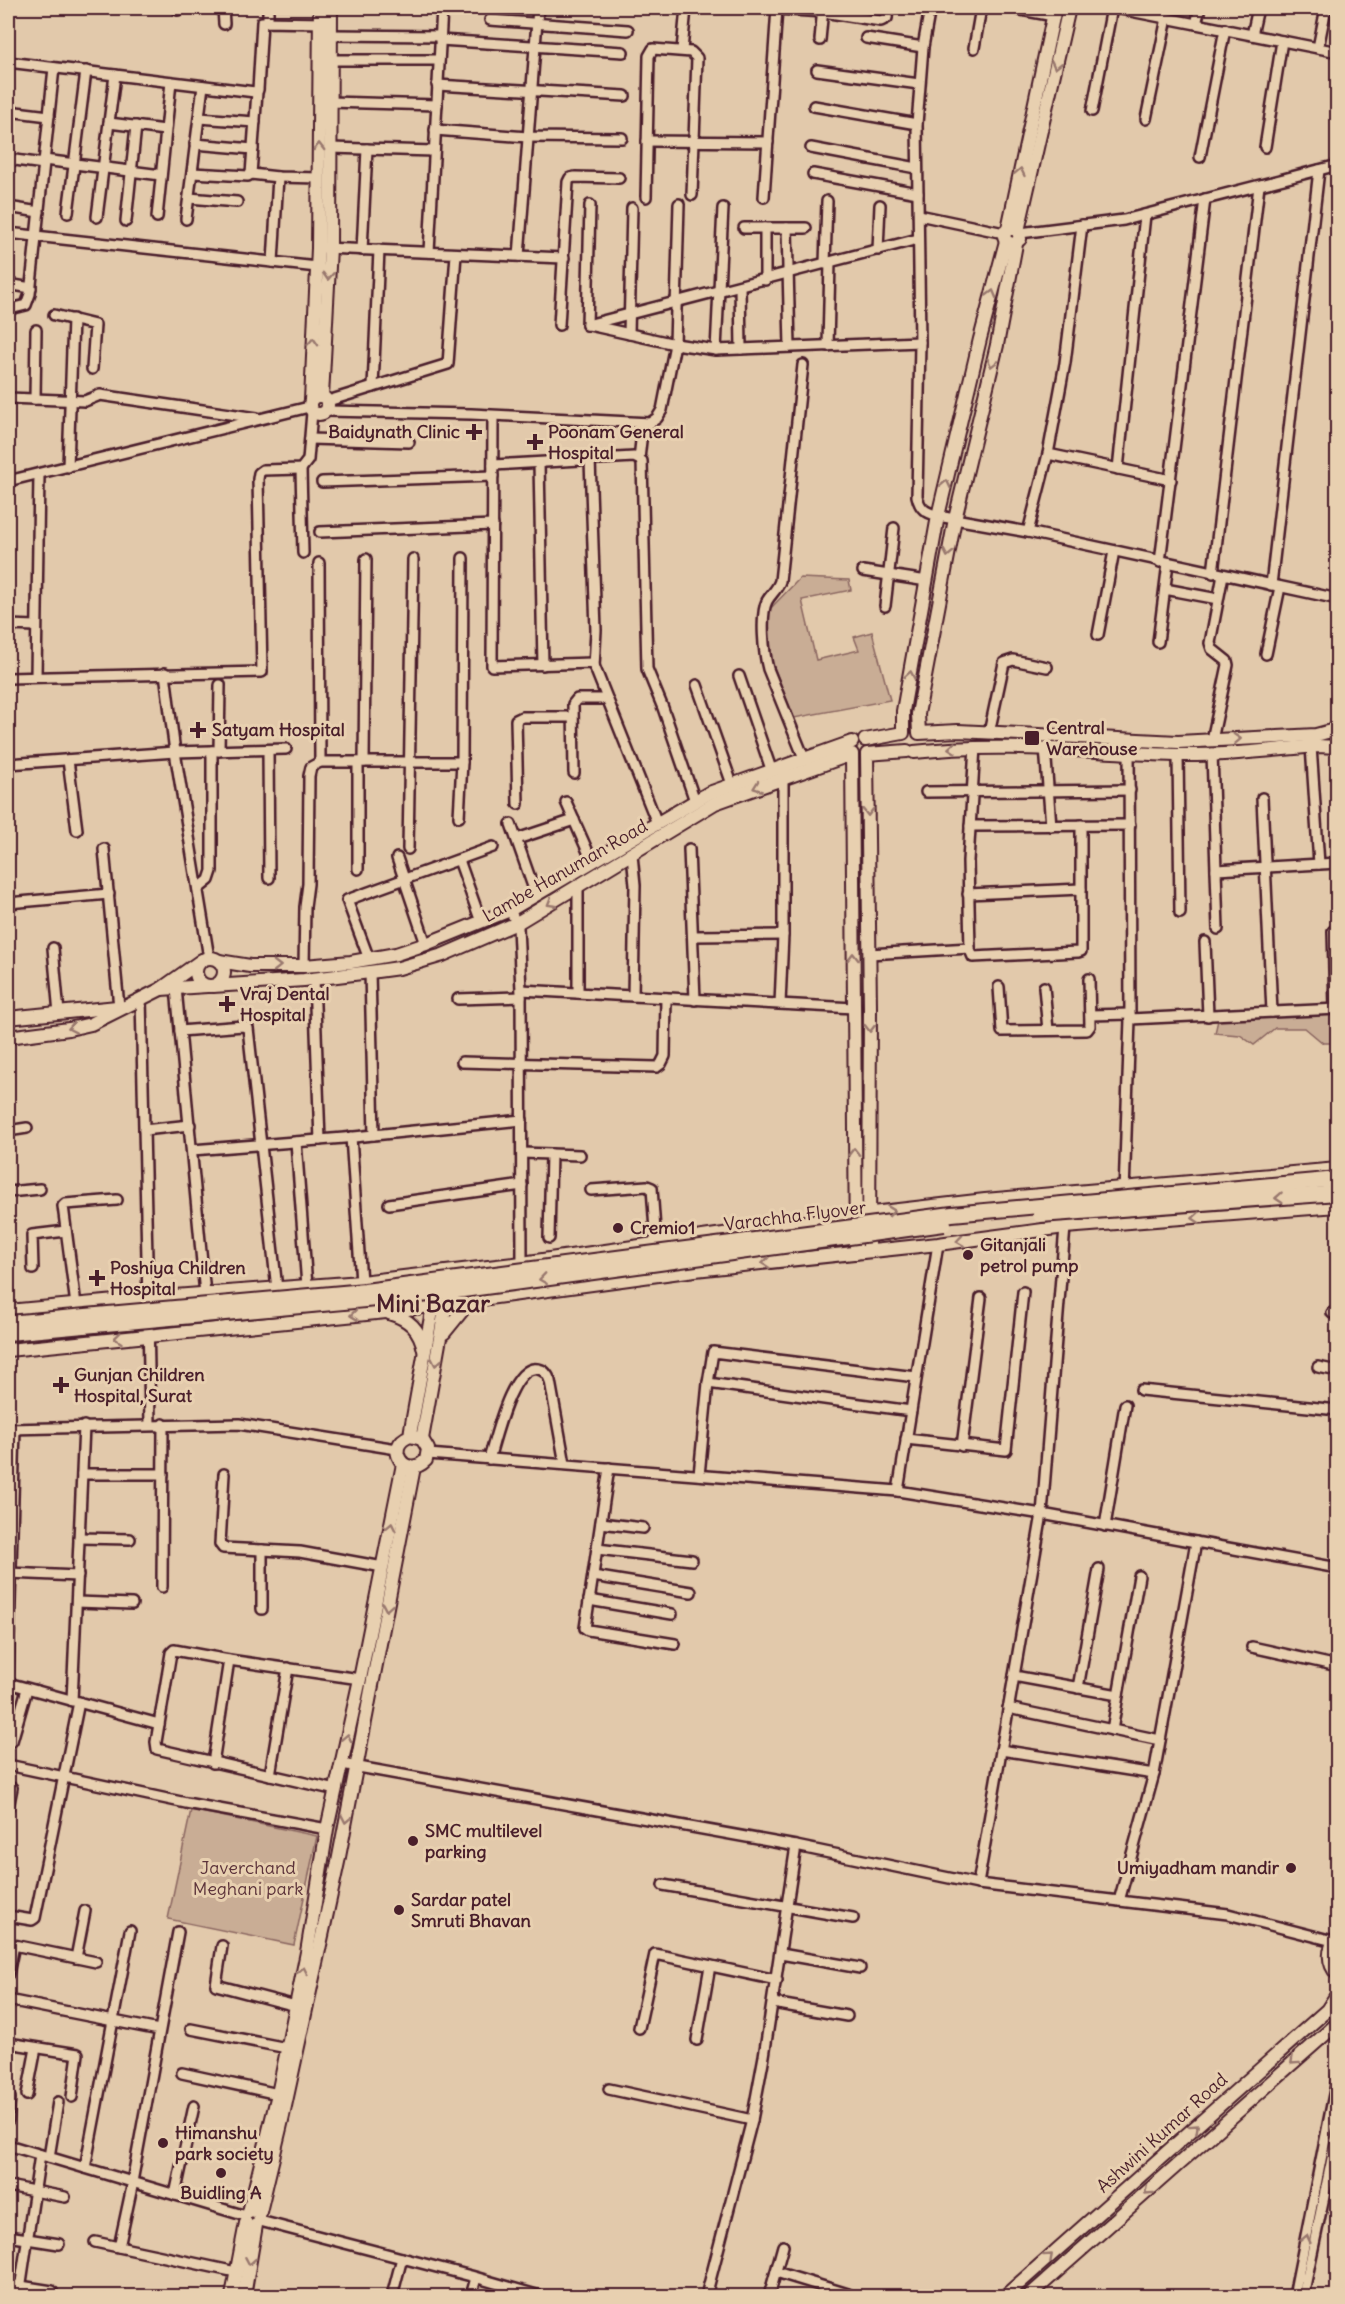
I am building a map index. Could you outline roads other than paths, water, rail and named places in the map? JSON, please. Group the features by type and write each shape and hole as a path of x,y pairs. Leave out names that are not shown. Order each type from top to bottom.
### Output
{"main road":[{"name":"Varachha Flyover","path":"8,1323 365,1291 952,1214 1338,1179"},
{"name":"Varachha Flyover","path":"8,1333 441,1293 977,1219 1338,1193"}],"street":[{"path":"223,8 224,24"},
{"path":"268,8 268,21"},
{"path":"320,8 327,27 330,60 330,148 324,178"},
{"path":"303,553 301,469 308,460 318,404 324,248 327,27 331,8"},
{"path":"429,252 442,8"},
{"path":"519,256 538,8"},
{"path":"682,50 686,8"},
{"path":"764,196 777,8 823,10 881,21 887,18 888,8"},
{"path":"930,8 923,46 917,124 920,342 917,496 919,506 924,512 938,516 1028,532 1338,600"},
{"path":"974,48 981,8"},
{"path":"911,751 922,744 918,714 955,519 997,345 1012,235 1054,12 1010,8"},
{"path":"911,751 900,743 903,733 903,711 938,516 980,339 1012,235 1069,8"},
{"path":"1092,111 1113,8 1140,10 1167,18 1338,52"},
{"path":"1196,24 1200,8"},
{"path":"1252,35 1258,8"},
{"path":"1318,48 1326,8"},
{"path":"820,40 823,10"},
{"path":"1146,119 1167,18"},
{"path":"490,20 628,30"},
{"path":"251,174 262,22 535,47 623,52"},
{"path":"1200,157 1225,29"},
{"path":"866,38 923,46"},
{"path":"1265,147 1282,41"},
{"path":"646,197 650,52 653,49 682,50 691,52 697,58 692,195"},
{"path":"330,60 439,60"},
{"path":"8,62 257,92"},
{"path":"8,307 26,305 31,288 54,68"},
{"path":"817,70 919,84"},
{"path":"68,213 86,71"},
{"path":"97,217 115,75"},
{"path":"157,217 171,82"},
{"path":"438,85 625,96"},
{"path":"186,219 203,86"},
{"path":"330,102 436,105"},
{"path":"814,106 917,124"},
{"path":"8,111 49,116"},
{"path":"199,118 255,122"},
{"path":"109,123 165,130"},
{"path":"126,220 136,126"},
{"path":"435,130 528,137 622,138"},
{"path":"647,141 768,142"},
{"path":"195,144 253,149"},
{"path":"330,148 434,152"},
{"path":"812,148 917,168"},
{"path":"362,250 367,149"},
{"path":"8,159 103,167 161,175"},
{"path":"919,215 1012,235 1124,220 1338,165"},
{"path":"1266,654 1319,170"},
{"path":"192,173 324,178"},
{"path":"813,174 918,193"},
{"path":"273,262 278,177"},
{"path":"559,325 568,182 570,178 619,178"},
{"path":"1218,929 1212,747 1228,666 1227,661 1212,649 1210,643 1218,599 1218,574 1259,186"},
{"path":"189,198 237,202"},
{"path":"1158,642 1165,589 1164,563 1171,480 1205,200"},
{"path":"827,201 828,346"},
{"path":"318,404 493,416 650,423 662,410 675,344 679,204"},
{"path":"587,325 590,205"},
{"path":"878,250 880,205"},
{"path":"8,207 39,212"},
{"path":"628,334 632,208"},
{"path":"716,350 723,208"},
{"path":"1118,469 1145,214"},
{"path":"1028,532 1048,454 1065,363 1082,225"},
{"path":"744,228 806,228"},
{"path":"765,228 765,280"},
{"path":"787,228 790,347"},
{"path":"8,233 317,267"},
{"path":"587,325 918,239"},
{"path":"324,248 564,258"},
{"path":"318,404 317,267 324,248"},
{"path":"373,387 379,250"},
{"path":"8,481 318,404 448,364 456,254"},
{"path":"8,284 31,288"},
{"path":"740,286 741,349"},
{"path":"54,315 92,323 96,328 92,369"},
{"path":"68,467 73,319"},
{"path":"587,325 675,344 716,350 920,342"},
{"path":"35,399 36,330"},
{"path":"803,365 780,581 777,590 767,602 764,619 768,669 804,758"},
{"path":"8,398 85,401 100,395 261,419"},
{"path":"493,416 492,666 593,663 657,823"},
{"path":"639,459 643,423"},
{"path":"310,439 410,442"},
{"path":"1048,454 1171,480"},
{"path":"322,482 493,471 539,463 634,457 642,461 647,669 695,801"},
{"path":"590,460 596,630 594,667"},
{"path":"539,463 543,665"},
{"path":"8,678 262,672 259,473 267,469 301,469"},
{"path":"36,677 39,474"},
{"path":"320,532 493,525"},
{"path":"885,606 894,528"},
{"path":"1098,635 1114,551"},
{"path":"459,817 462,762 463,558"},
{"path":"408,849 413,559"},
{"path":"358,869 366,560"},
{"path":"319,563 320,762"},
{"path":"863,571 927,581"},
{"path":"1165,589 1218,599"},
{"path":"8,625 36,626"},
{"path":"988,733 1004,663 1013,660 1047,667"},
{"path":"165,673 175,752 210,960 224,973 221,982 210,986 199,982 195,973 196,968 210,960"},
{"path":"739,676 779,771 783,935 780,1004"},
{"path":"198,889 209,880 212,871 220,685"},
{"path":"697,685 732,784"},
{"path":"574,773 572,717 575,700 607,699"},
{"path":"518,804 516,720 522,717 572,717"},
{"path":"863,1252 855,1215 852,748 857,739 865,740 909,730 919,733 958,731 1129,746 1178,755 1212,747 1316,735 1338,729"},
{"path":"863,1252 869,1213 870,954 867,754 869,745 865,740"},
{"path":"1178,742 1180,913"},
{"path":"852,748 860,758 867,754 975,747 1129,746 1178,742 1212,747 1338,747"},
{"path":"1126,1224 1124,1189 1130,1017 1129,746"},
{"path":"1311,746 1319,864"},
{"path":"975,747 970,826 970,954 976,958 1078,952 1082,948 1080,825"},
{"path":"1045,747 1051,826"},
{"name":"Lambe Hanuman Road","path":"161,989 314,979 399,968 443,955 517,923 715,803 804,758 852,748"},
{"name":"Lambe Hanuman Road","path":"210,960 250,966 304,966 396,954 510,910 709,793 852,748"},
{"path":"268,750 269,878"},
{"path":"8,764 175,752 286,750"},
{"path":"68,760 77,830"},
{"path":"304,966 311,767 320,762 462,762"},
{"path":"926,792 1130,790"},
{"path":"1262,798 1272,1012"},
{"path":"566,802 592,861"},
{"path":"517,839 574,820"},
{"path":"511,824 536,895"},
{"path":"970,826 1130,825"},
{"path":"369,959 347,900 493,847"},
{"path":"104,849 122,1006"},
{"path":"689,849 695,1000"},
{"path":"632,855 635,885 633,996"},
{"path":"397,858 426,944"},
{"path":"459,860 481,922"},
{"path":"1216,870 1338,862"},
{"path":"578,887 578,993"},
{"path":"969,894 1081,889"},
{"path":"8,903 109,894"},
{"path":"510,910 517,923 521,994 522,1263"},
{"path":"1090,1015 1208,1016 1336,1009 1333,931"},
{"path":"693,936 783,935"},
{"path":"1205,942 1208,1016"},
{"path":"53,948 59,1013"},
{"path":"870,954 970,948"},
{"path":"8,1037 91,1024 122,1006 161,989 210,960"},
{"path":"370,972 374,1135"},
{"path":"314,979 320,1140"},
{"path":"999,987 1002,1031 1087,1030 1090,1026 1089,979"},
{"path":"1044,987 1048,1030"},
{"path":"176,988 205,1294"},
{"path":"458,999 521,994 578,993 854,1008"},
{"path":"141,998 150,1424"},
{"path":"462,1062 657,1067 665,1056 666,998"},
{"path":"8,1018 122,1006"},
{"path":"180,1031 243,1026 248,1028 277,1289"},
{"path":"192,1150 522,1120"},
{"path":"144,1130 190,1125"},
{"path":"8,1131 27,1128"},
{"path":"351,1137 361,1282"},
{"path":"296,1142 307,1286"},
{"path":"522,1154 580,1155"},
{"path":"549,1238 551,1154"},
{"path":"8,1311 438,1274 869,1213 985,1200 1338,1169"},
{"path":"389,1204 522,1185"},
{"path":"591,1190 646,1186 652,1188 656,1244"},
{"path":"8,1192 40,1189"},
{"path":"76,1305 63,1208 65,1204 117,1200"},
{"path":"8,1350 386,1312 695,1270 938,1244 1065,1227 1338,1206"},
{"path":"978,1884 1042,1514 1065,1227"},
{"path":"33,1269 32,1236 66,1231"},
{"path":"898,1491 938,1244"},
{"path":"416,1438 441,1336 451,1272"},
{"path":"416,1438 425,1354 438,1274"},
{"path":"906,1439 1006,1450 1023,1292"},
{"path":"962,1446 981,1298"},
{"path":"441,1336 470,1301"},
{"path":"386,1312 399,1316 412,1325 422,1340 425,1354"},
{"path":"699,1475 713,1352 916,1377"},
{"path":"1318,1367 1338,1371"},
{"path":"489,1459 508,1399 526,1371 533,1368 542,1370 550,1381 565,1464"},
{"path":"708,1383 911,1411"},
{"path":"1141,1390 1338,1410"},
{"path":"1105,1527 1125,1405"},
{"path":"8,1672 11,1429 150,1424 239,1424 397,1449"},
{"path":"162,1587 163,1424"},
{"path":"8,1916 30,1920 34,1918 65,1776 76,1702 76,1602 84,1426"},
{"path":"416,1438 427,1445 428,1454 423,1463 408,1465 399,1458 397,1449 401,1441 416,1438"},
{"path":"428,1454 898,1491 1042,1514 1338,1568"},
{"path":"244,2296 253,2219 296,2006 327,1829 382,1567 408,1465"},
{"path":"232,2296 236,2272 282,2120 357,1767 408,1465"},
{"path":"609,1468 586,1629 675,1644"},
{"path":"82,1474 163,1474"},
{"path":"224,1474 221,1546 300,1552 382,1567"},
{"path":"601,1523 643,1528"},
{"path":"79,1538 130,1539"},
{"path":"1119,1901 1154,1774 1196,1542"},
{"path":"597,1549 692,1560"},
{"path":"262,1550 262,1609"},
{"path":"1078,1688 1098,1569"},
{"path":"9,1573 78,1576"},
{"path":"593,1576 691,1592"},
{"path":"1112,1730 1139,1576"},
{"path":"589,1600 672,1614"},
{"path":"76,1602 132,1604"},
{"path":"1252,1647 1338,1666"},
{"path":"336,1790 157,1749 171,1651 360,1679"},
{"path":"213,1763 230,1660"},
{"path":"270,1775 288,1668"},
{"path":"1014,1676 1118,1695"},
{"path":"8,1683 159,1724"},
{"path":"12,1741 27,1689"},
{"path":"1008,1708 1160,1740"},
{"path":"1001,1750 1154,1774"},
{"path":"342,1764 796,1846 978,1884 1228,1914 1335,1939 1329,1958 1338,1976"},
{"path":"8,1765 186,1803 327,1829"},
{"path":"8,1808 12,1788"},
{"path":"706,2296 752,2120 777,1980 796,1846"},
{"path":"663,1886 853,1918"},
{"path":"76,1958 85,1911"},
{"path":"85,2168 130,1931"},
{"path":"119,2247 178,1932"},
{"path":"8,1974 14,1945 96,1962"},
{"path":"222,1946 216,1985 296,2006"},
{"path":"781,1954 860,1968"},
{"path":"639,2028 654,1955 777,1980"},
{"path":"697,2040 710,1966"},
{"name":"Ashwini Kumar Road","path":"1005,2296 1327,2010 1338,1993"},
{"path":"8,2000 159,2030"},
{"path":"773,2003 847,2016"},
{"name":"Ashwini Kumar Road","path":"1029,2296 1338,2023"},
{"path":"191,2029 287,2048"},
{"path":"8,2043 78,2054 72,2097"},
{"path":"27,2095 36,2048"},
{"path":"182,2073 278,2094"},
{"path":"1294,2296 1338,2074"},
{"path":"609,2089 752,2120"},
{"path":"8,2120 10,2098"},
{"path":"19,2296 36,2191 58,2102"},
{"path":"175,2195 194,2106"},
{"path":"1303,2296 1338,2130"},
{"path":"8,2145 253,2219 540,2296"},
{"path":"8,2186 65,2197"},
{"path":"8,2236 59,2244"},
{"path":"94,2242 236,2272"},
{"path":"769,2296 783,2246"},
{"path":"392,2296 402,2258"},
{"path":"777,2272 848,2294"},
{"path":"471,2296 476,2278"},
{"path":"8,2284 52,2291"}],"place":[{"name":"Baidynath Clinic","path":"474,432"},
{"name":"Poonam General Hospital","path":"535,442"},
{"name":"Satyam Hospital","path":"198,730"},
{"name":"Central Warehouse","path":"1032,738"},
{"name":"Vraj Dental Hospital","path":"227,1004"},
{"name":"Cremio1","path":"618,1228"},
{"name":"Gitanjali petrol pump","path":"968,1255"},
{"name":"Poshiya Children Hospital","path":"97,1278"},
{"name":"Gunjan Children Hospital, Surat","path":"61,1385"},
{"name":"SMC multilevel parking","path":"413,1841"},
{"name":"Umiyadham mandir","path":"1291,1868"},
{"name":"Sardar patel Smruti Bhavan","path":"399,1910"},
{"name":"Himanshu park society","path":"163,2143"},
{"name":"Buidling A","path":"221,2173"}],"district":[{"name":"Mini Bazar","path":"433,1304"}],"park label":[{"name":"Javerchand Meghani park","path":"248,1878"}]}
